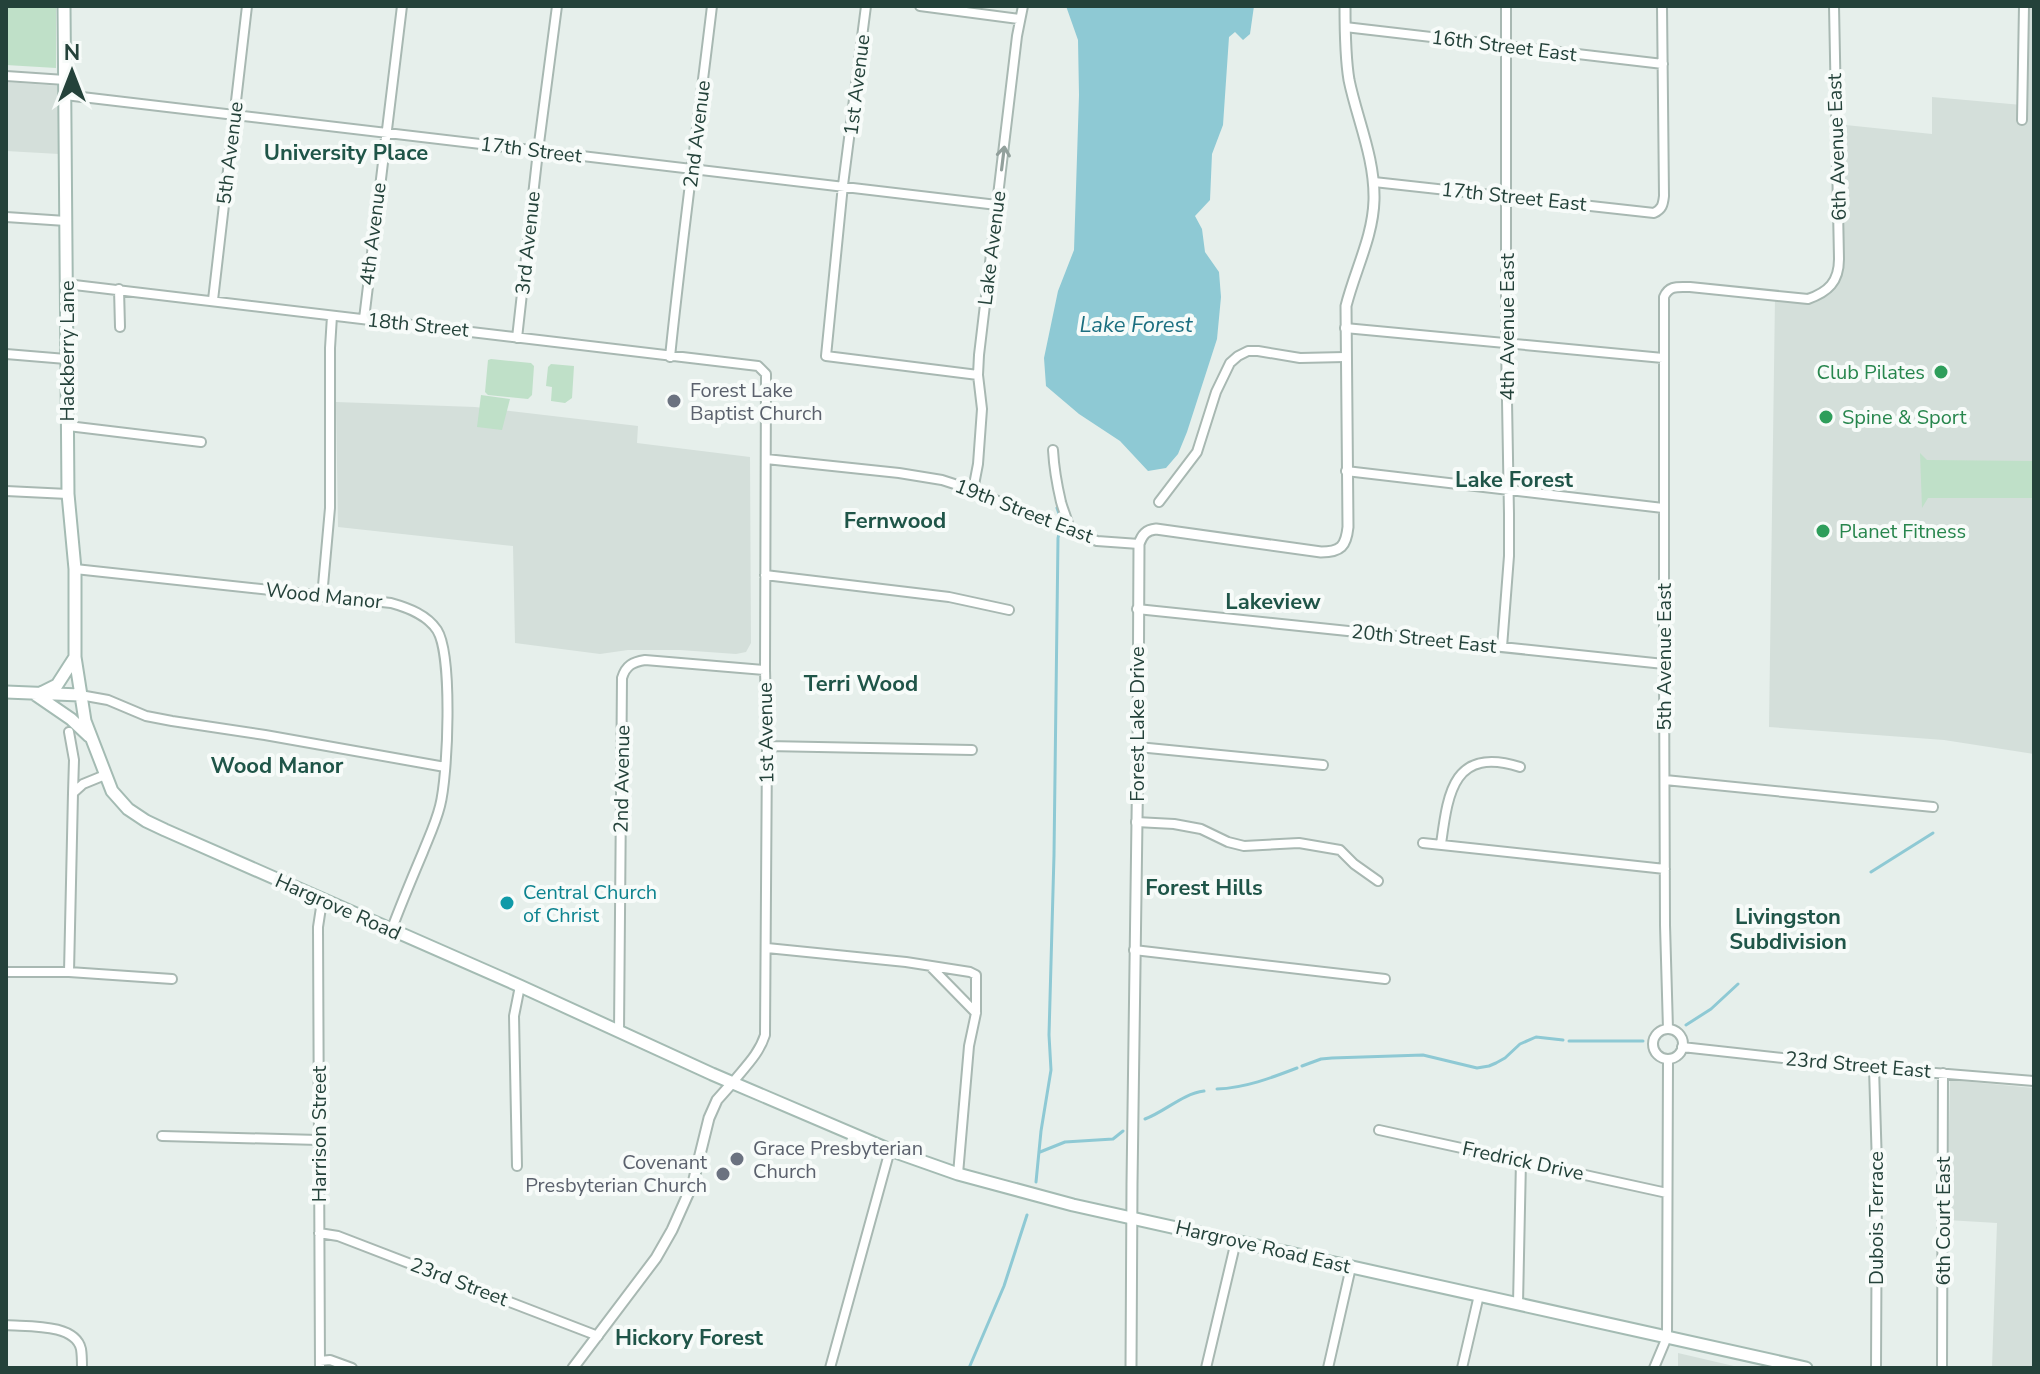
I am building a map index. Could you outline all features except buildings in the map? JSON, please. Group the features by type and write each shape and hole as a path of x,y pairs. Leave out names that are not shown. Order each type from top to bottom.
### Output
{"main road":[{"name":"Hackberry Lane","path":"64,6 68,494 75,569 75,657 80,695"},
{"path":"35,694 57,685 75,657"},
{"path":"6,692 80,695"},
{"path":"35,694 71,719 92,739"},
{"name":"Hargrove Road","path":"80,695 85,721 112,791 128,809 146,821 733,1082"},
{"name":"Hargrove Road East","path":"733,1082 890,1150 958,1174 1073,1205 1804,1368"}],"street":[{"name":"5th Avenue","path":"213,300 247,6"},
{"name":"4th Avenue","path":"364,319 402,6"},
{"name":"3rd Avenue","path":"517,338 557,6"},
{"name":"2nd Avenue","path":"670,357 712,6"},
{"name":"1st Avenue","path":"866,6 843,185 826,356 978,375"},
{"path":"920,6 1019,19"},
{"name":"Lake Avenue","path":"973,490 982,409 978,375 1023,6"},
{"path":"1139,544 1146,532 1156,529 1331,552 1340,548 1346,540 1346,306 1370,234 1374,182 1349,77 1345,6"},
{"name":"4th Avenue East","path":"1502,647 1509,556 1506,6"},
{"path":"1662,6 1663,64"},
{"name":"6th Avenue East","path":"1671,287 1808,299 1821,295 1831,287 1839,270 1834,6"},
{"path":"2022,120 2024,6"},
{"name":"16th Street East","path":"1345,27 1663,64"},
{"name":"17th Street East","path":"1374,182 1654,213 1663,204 1664,196 1663,64"},
{"path":"6,76 65,80"},
{"name":"17th Street","path":"65,95 997,205"},
{"path":"6,217 66,221"},
{"name":"18th Street","path":"66,284 758,366 766,374"},
{"name":"5th Avenue East","path":"1668,1029 1663,358 1664,297 1671,287"},
{"path":"119,289 120,327"},
{"path":"322,597 330,508 332,316"},
{"path":"1345,328 1663,358"},
{"path":"1159,502 1197,452 1216,392 1230,363 1238,356 1248,351 1258,351 1300,358 1345,357"},
{"path":"6,354 66,359"},
{"name":"1st Avenue","path":"733,1082 755,1056 765,1035 766,374"},
{"path":"68,426 201,442"},
{"path":"1053,450 1057,485 1070,533"},
{"name":"19th Street East","path":"766,459 931,477 973,490 1070,533 1097,541 1139,544"},
{"path":"1346,471 1663,508"},
{"path":"6,491 68,494"},
{"name":"Forest Lake Drive","path":"1131,1368 1139,544"},
{"name":"Wood Manor","path":"75,569 402,606 421,615 437,629 446,659 445,767 440,805 391,931"},
{"path":"765,575 949,597 1009,610"},
{"name":"20th Street East","path":"1137,609 1664,664"},
{"name":"2nd Avenue","path":"619,1032 624,671 635,662 645,660 765,670"},
{"path":"80,695 108,700 146,716 445,767"},
{"path":"69,732 74,760 69,972"},
{"path":"767,746 972,750"},
{"path":"1138,747 1323,765"},
{"path":"1441,844 1447,804 1454,783 1468,767 1503,761 1520,767"},
{"path":"73,793 83,784 105,775"},
{"path":"1665,780 1933,807"},
{"path":"1136,822 1201,829 1244,846 1299,843 1340,850 1378,881"},
{"path":"1423,843 1665,869"},
{"name":"Harrison Street","path":"320,1364 318,927 322,901"},
{"path":"767,948 906,962 976,975 976,1013 969,1046 958,1174"},
{"path":"1134,950 1385,979"},
{"path":"931,967 976,1013"},
{"path":"6,972 69,972 172,979"},
{"path":"517,1166 514,1016 520,986"},
{"path":"1668,1029 1678,1033 1682,1047 1677,1055 1668,1059 1657,1055 1653,1045 1656,1034 1668,1029"},
{"name":"23rd Street East","path":"1682,1047 1874,1068 2034,1081"},
{"path":"1654,1368 1667,1337 1668,1059"},
{"name":"Dubois Terrace","path":"1874,1068 1876,1368"},
{"name":"6th Court East","path":"1942,1368 1943,1073"},
{"path":"573,1368 656,1258 672,1230 693,1183 709,1118 717,1100 733,1082"},
{"name":"Fredrick Drive","path":"1379,1130 1667,1193"},
{"path":"162,1136 319,1140"},
{"path":"830,1368 890,1150"},
{"path":"1518,1304 1521,1160"},
{"name":"23rd Street","path":"319,1233 338,1236 598,1336"},
{"path":"1206,1368 1236,1241"},
{"path":"1328,1368 1351,1267"},
{"path":"1462,1368 1479,1295"},
{"path":"6,1325 68,1332 77,1339 81,1348 82,1368"},
{"path":"320,1364 330,1360 352,1368"}],"shaded area":[{"path":"2028,6 2034,6 2034,754 1944,740 1769,727 1775,297 1808,299 1837,277 1836,124 1932,134 1932,97 2022,105"},
{"path":"6,82 60,86 59,154 6,151"},
{"path":"336,402 475,407 638,426 637,443 750,457 751,643 746,652 628,650 600,654 515,643 513,546 338,527"},
{"path":"1950,1080 2034,1088 2034,1368 1992,1368 1997,1223 1947,1220"},
{"path":"1678,1353 1738,1367 1743,1368 1678,1368"}],"green space":[{"path":"6,6 56,6 56,68 6,65"},
{"path":"488,360 531,363 534,366 532,395 528,399 488,395 485,392"},
{"path":"551,364 574,366 572,398 565,403 551,401 552,387 546,386"},
{"path":"481,395 510,399 502,430 477,427"},
{"path":"1920,453 1927,460 2034,461 2034,498 1928,498 1922,508"}],"water":[{"name":"Lake Forest","path":"1066,6 1254,6 1250,34 1243,40 1235,32 1229,37 1223,125 1212,154 1210,200 1195,216 1202,229 1205,252 1219,272 1221,297 1217,339 1187,432 1178,454 1166,468 1148,471 1120,441 1079,414 1046,386 1044,358 1058,291 1074,250 1078,40"}],"waterway":[{"path":"1036,1182 1051,1070 1049,1035 1058,538 1062,522 1057,508"},
{"path":"1871,872 1933,833"},
{"path":"1686,1025 1711,1009 1738,984"},
{"path":"1302,1066 1321,1059 1423,1055 1477,1068 1496,1063 1520,1044 1536,1037 1563,1040"},
{"path":"1569,1041 1643,1041"},
{"path":"1217,1089 1248,1085 1297,1068"},
{"path":"1145,1119 1204,1091"},
{"path":"1040,1152 1065,1142 1113,1139 1123,1131"},
{"path":"969,1368 1004,1286 1027,1215"}],"place":[{"name":"Club Pilates","path":"1941,372"},
{"name":"Forest Lake Baptist Church","path":"674,401"},
{"name":"Spine & Sport","path":"1826,417"},
{"name":"Planet Fitness","path":"1823,531"},
{"name":"Central Church of Christ","path":"507,903"},
{"name":"Grace Presbyterian Church","path":"737,1159"},
{"name":"Covenant Presbyterian Church","path":"723,1174"}],"district":[{"name":"University Place","path":"346,153"},
{"name":"Lake Forest","path":"1514,480"},
{"name":"Fernwood","path":"895,521"},
{"name":"Lakeview","path":"1273,602"},
{"name":"Terri Wood","path":"861,684"},
{"name":"Wood Manor","path":"277,766"},
{"name":"Forest Hills","path":"1204,888"},
{"name":"Livingston Subdivision","path":"1788,930"},
{"name":"Hickory Forest","path":"689,1338"}]}
